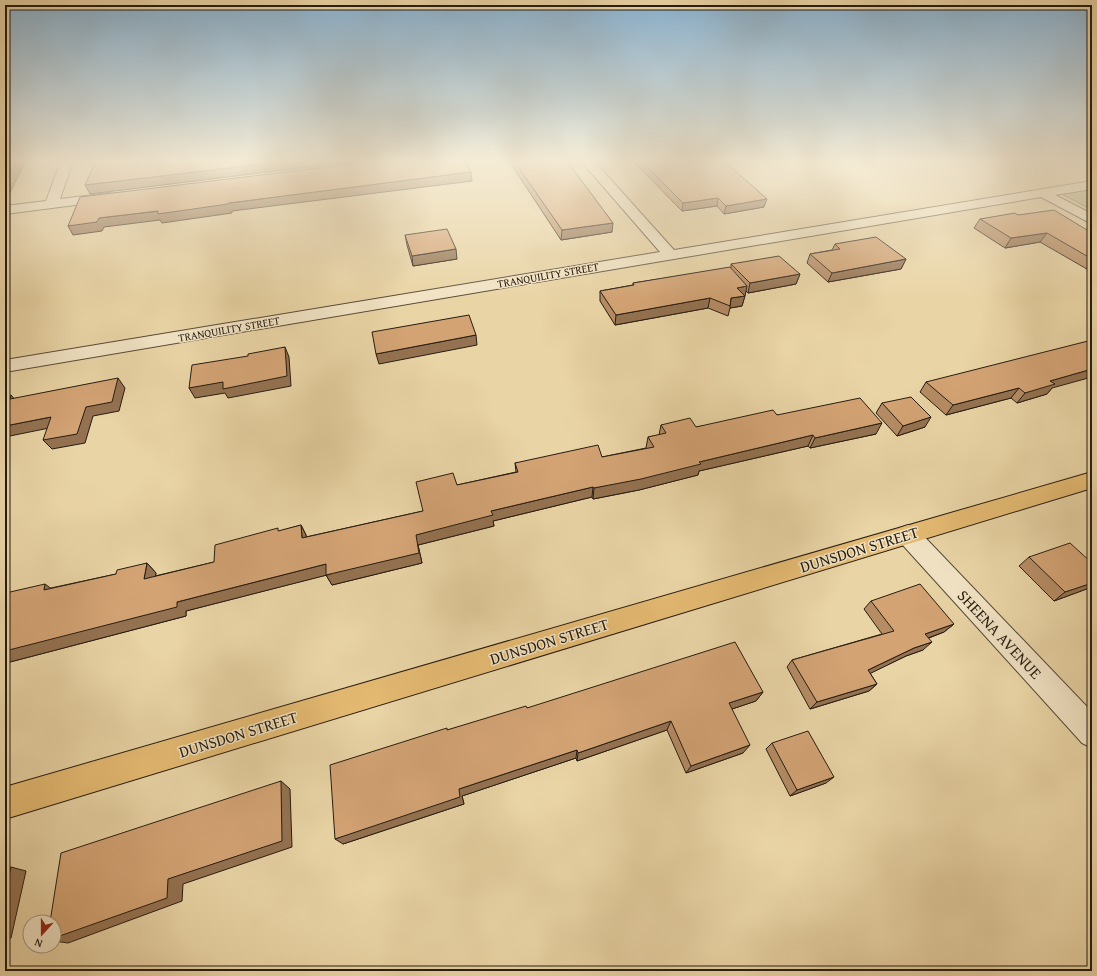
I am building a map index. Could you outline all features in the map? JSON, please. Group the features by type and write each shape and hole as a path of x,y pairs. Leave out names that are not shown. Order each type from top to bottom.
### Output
{"main road":[{"name":"DUNSDON STREET","path":"5,803 1092,480"}],"street":[{"path":"5,210 31,207"},
{"path":"627,207 670,255"},
{"name":"TRANQUILITY STREET","path":"5,366 967,207"},
{"path":"1067,207 1092,220"},
{"name":"SHEENA AVENUE","path":"908,535 1092,733"}],"green space":[{"path":"1085,207 1092,207 1092,210"}],"building":[{"path":"76,207 210,207 158,214 158,211 99,218 97,222 68,226"},
{"path":"546,207 601,207 613,223 562,230"},
{"path":"1054,210 1092,233 1092,259 1047,233 1011,238 980,219 1015,213 1018,215"},
{"path":"447,229 456,249 412,256 405,235"},
{"path":"876,237 906,259 832,273 810,254 840,249 835,244"},
{"path":"779,256 800,274 750,283 731,264"},
{"path":"730,267 747,286 737,288 745,296 731,298 730,306 710,298 616,315 600,291 634,285 633,283"},
{"path":"469,315 476,335 376,354 372,332"},
{"path":"1092,340 1092,369 1050,381 1055,384 1025,393 1019,388 953,405 926,382"},
{"path":"285,347 287,376 223,389 223,382 189,388 192,365 248,356 248,354"},
{"path":"118,378 112,402 86,407 77,434 43,440 51,417 5,426 5,396 11,395 10,399"},
{"path":"911,397 931,417 903,426 882,403"},
{"path":"860,398 882,423 815,438 813,435 699,462 701,464 641,479 593,487 491,511 493,515 416,535 419,553 326,575 326,564 177,602 177,607 5,651 5,600 8,599 10,592 45,584 44,590 116,574 117,570 147,563 144,579 214,562 215,545 278,528 278,531 301,525 302,538 423,511 416,482 453,473 457,485 518,472 515,463 598,445 602,457 654,447 648,437 666,433 661,425 690,418 696,427 773,410 777,415"},
{"path":"1070,543 1092,563 1092,583 1065,592 1029,557"},
{"path":"920,584 954,624 925,634 932,642 914,648 868,670 877,684 817,702 792,660 894,631 871,601"},
{"path":"735,642 763,692 729,703 750,745 691,766 671,721 578,753 577,750 459,789 460,797 335,839 330,765 447,728 447,730 526,706 527,708"},
{"path":"808,731 834,777 797,790 772,743"},
{"path":"281,781 282,841 168,879 167,898 62,935 62,914 51,914 61,853"},
{"path":"11,867 5,890 5,869"}]}
